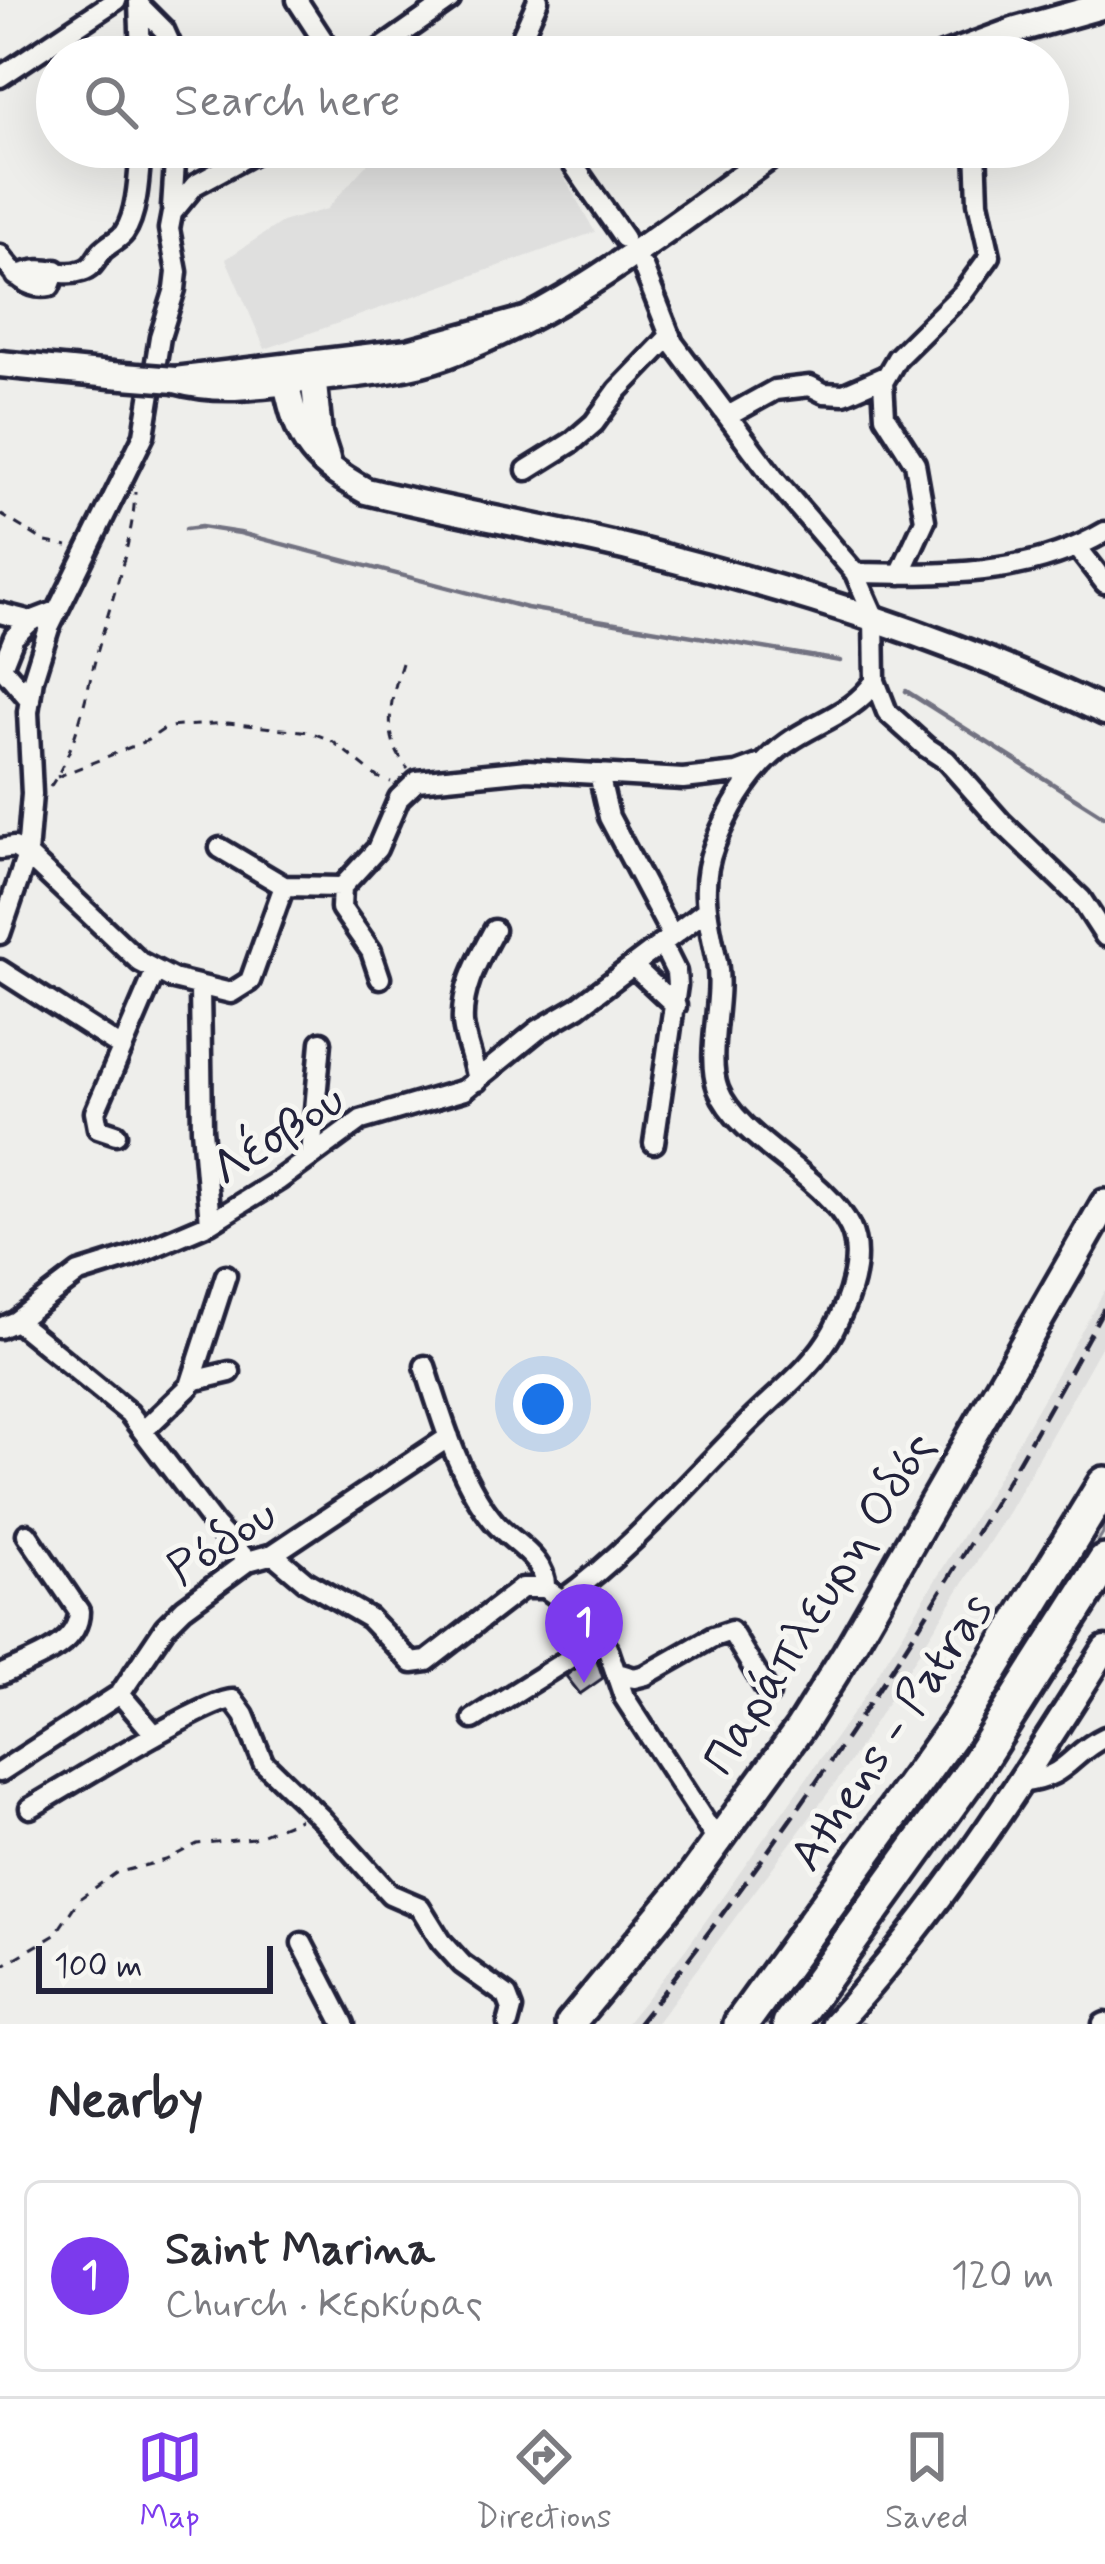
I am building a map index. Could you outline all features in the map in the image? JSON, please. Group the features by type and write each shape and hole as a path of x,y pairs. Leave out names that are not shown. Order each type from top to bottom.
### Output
{"highway":[{"name":"Athens - Patras","path":"740,2024 959,1722 1105,1484"},
{"name":"Athens - Patras","path":"790,2024 970,1775 1105,1562"}],"main road":[{"name":"Παράπλευρη Οδός","path":"570,2024 718,1842 800,1728 1105,1204"}],"street":[{"path":"61,36 116,0"},
{"path":"297,0 320,36"},
{"path":"399,36 450,0"},
{"path":"523,36 538,0"},
{"path":"140,3 141,36"},
{"path":"140,3 167,36"},
{"path":"1017,36 1105,5"},
{"path":"0,76 36,52"},
{"path":"0,255 16,276 48,267 79,273 92,266 109,244 124,235 138,168"},
{"path":"0,934 27,855 33,679 57,611 130,469 148,422 160,337 177,272 169,229 175,168"},
{"path":"172,213 195,185 226,168"},
{"path":"576,168 624,238"},
{"path":"0,364 175,380 427,361 527,319 616,265 753,168"},
{"path":"900,574 925,520 915,463 885,416 885,376 896,358 963,293 990,256 978,202 977,168"},
{"path":"643,267 670,335 776,481 855,573 874,616 878,697 901,727 946,760 1000,822 1081,899 1105,936"},
{"path":"526,470 594,423 670,335"},
{"path":"312,372 319,434 332,472"},
{"path":"285,375 299,430 332,472 366,491 636,550 874,616 957,645 1105,712"},
{"path":"728,416 775,390 810,386 844,394 885,376"},
{"path":"855,573 952,575 992,569 1077,547 1105,532"},
{"path":"1077,547 1105,583"},
{"path":"30,700 1,666 14,637 31,621 57,611"},
{"path":"0,614 31,621"},
{"path":"273,1554 305,1581 368,1618 412,1664 427,1661 522,1588 554,1594 629,1546 814,1359 832,1333 854,1275 856,1247 843,1216 741,1120 718,1088 717,962 705,911 706,881 715,844 744,789 766,762 787,742 865,696 875,681"},
{"path":"380,978 371,951 341,908 342,887 377,849 399,798 417,782 498,771 698,778 737,773 766,762"},
{"path":"598,774 609,817 667,940 676,972 676,1006 654,1143"},
{"path":"0,849 14,847 27,855 155,972 231,993 250,981 284,886"},
{"path":"220,848 284,886 342,887"},
{"name":"Λέσβου","path":"8,1324 80,1274 210,1222 279,1180 361,1120 444,1097 477,1081 538,1030 578,1007 705,911"},
{"path":"477,1081 463,1027 464,1002 471,974 494,929"},
{"path":"633,966 676,1006"},
{"path":"0,970 122,1048"},
{"path":"116,1134 98,1128 95,1112 155,972"},
{"path":"200,988 203,1162 210,1222"},
{"path":"311,1155 321,1042"},
{"path":"143,1431 193,1382 226,1275"},
{"path":"8,1324 104,1390 248,1561"},
{"path":"425,1366 448,1437 491,1518 542,1566 574,1632 607,1647 624,1697 718,1842"},
{"path":"193,1382 230,1372"},
{"name":"Ρόδου","path":"0,1772 120,1694 184,1607 248,1561 273,1554 448,1437"},
{"path":"0,1675 58,1646 73,1635 79,1622 79,1611 27,1534"},
{"path":"618,1673 634,1678 646,1675 726,1630 737,1637 769,1694"},
{"path":"473,1719 570,1658 582,1639"},
{"path":"835,2024 962,1866 1105,1649"},
{"path":"120,1694 155,1735"},
{"path":"30,1808 228,1697 244,1714 263,1762 390,1894 421,1907 441,1941 462,1964 507,1996 512,2008 508,2024"},
{"path":"1019,1783 1059,1774 1104,1736"},
{"path":"302,1943 344,2024"}],"path":[{"path":"31,812 57,777 81,716 135,500 130,469"},
{"path":"0,514 46,542 86,549"},
{"path":"57,777 148,740 166,727 228,723 310,732 344,748 377,777 392,783 417,782 392,742 391,698 402,663"},
{"path":"0,1967 55,1935 79,1899 116,1874 166,1860 197,1844 253,1838 318,1816"}],"shaded area":[{"path":"363,168 559,168 595,232 265,349 226,259 282,222 327,209"},
{"path":"1105,1290 1105,1340 1009,1511 840,1777 656,2024 626,2024 685,1950 860,1703"},
{"path":"1105,1514 1103,1534 957,1767 770,2024 760,2024 950,1763"}],"building":[{"path":"589,1654 596,1657 603,1678 580,1694 566,1676"}],"waterway":[{"path":"186,529 240,533 527,608 840,661"},
{"path":"906,691 1105,817"}],"railway":[{"path":"638,2024 767,1852 888,1675 1000,1493 1105,1306"}],"place":[{"name":"Saint Marina","path":"584,1683"}]}
